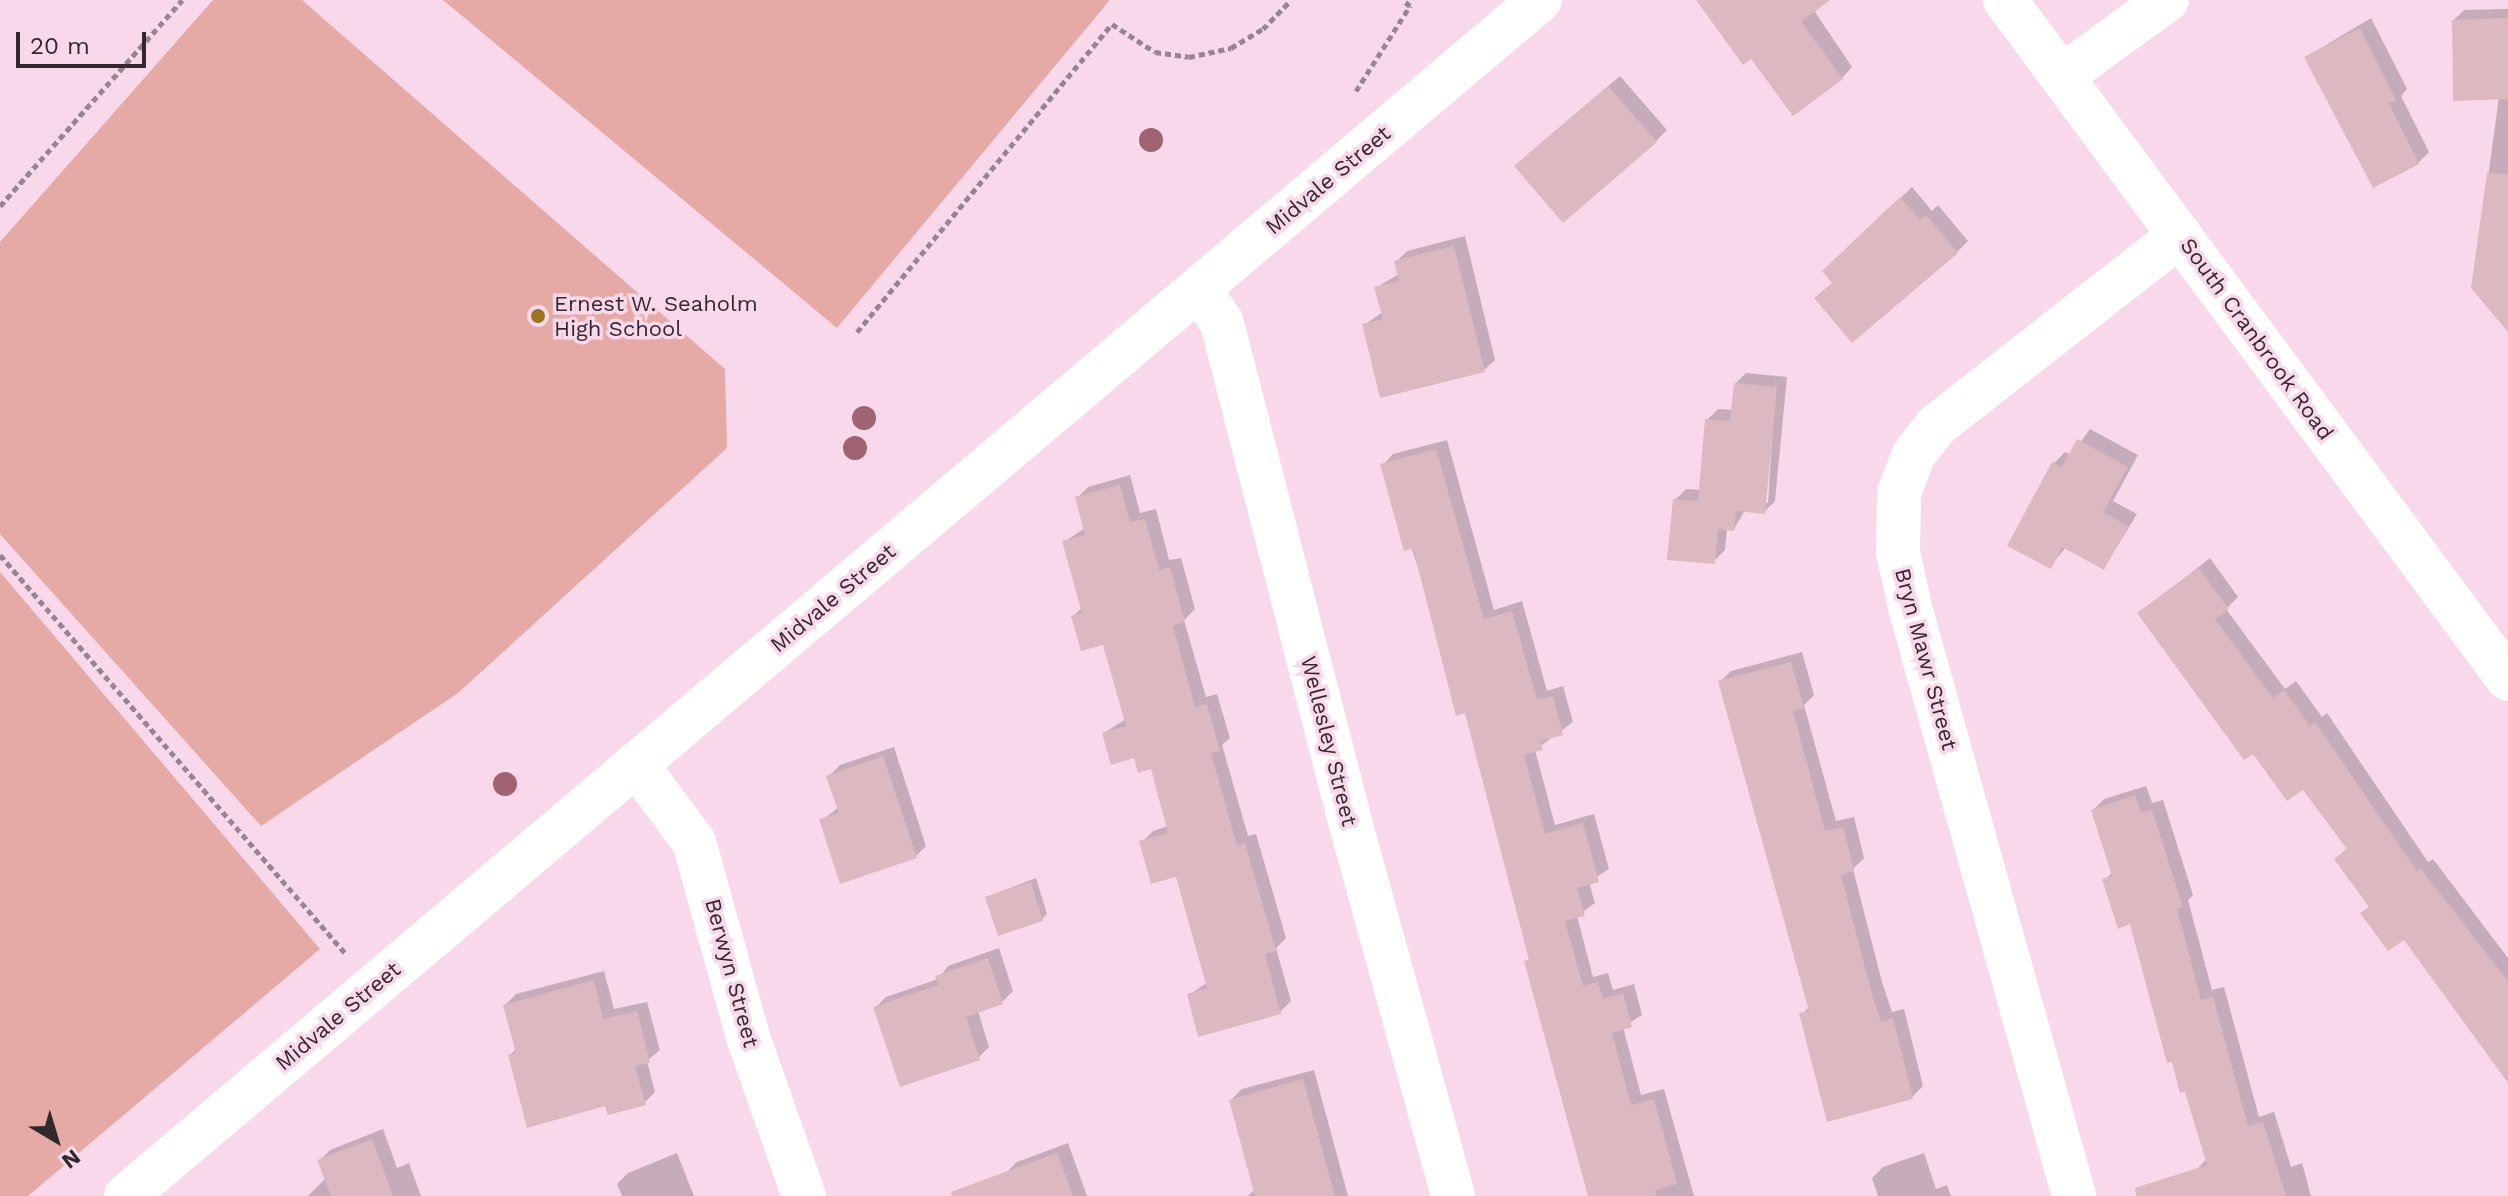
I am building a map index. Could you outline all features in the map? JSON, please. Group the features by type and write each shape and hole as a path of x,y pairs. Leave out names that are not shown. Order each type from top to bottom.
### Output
{"street":[{"name":"South Cranbrook Road","path":"2005,0 2508,679"},
{"path":"2062,76 2167,0"},
{"name":"Midvale Street","path":"130,1195 1199,289 1526,4"},
{"name":"Bryn Mawr Street","path":"2074,1196 1911,611 1898,552 1899,493 1914,454 1937,425 2180,235"},
{"name":"Wellesley Street","path":"1199,289 1222,323 1346,807 1453,1196"},
{"name":"Berwyn Street","path":"636,764 694,842 748,1037 804,1196"}],"path":[{"path":"0,206 182,0"},
{"path":"857,332 1112,24 1155,52 1189,57 1231,48 1263,29 1291,0"},
{"path":"1356,91 1410,6 1403,0"},
{"path":"0,555 345,953"}],"shaded area":[{"path":"213,0 302,0 725,369 727,448 458,693 261,826 0,534 0,242"},
{"path":"443,0 1109,0 1109,1 837,328"},
{"path":"0,572 320,949 28,1196 0,1196"}],"building":[{"path":"1696,0 1830,0 1801,22 1843,79 1793,116 1751,59 1743,65"},
{"path":"2508,18 2508,99 2453,101 2452,20"},
{"path":"2360,28 2397,102 2388,102 2419,164 2373,188 2304,57"},
{"path":"1608,86 1657,142 1563,223 1514,166"},
{"path":"2487,173 2508,174 2508,332 2471,288"},
{"path":"1900,197 1920,220 1926,215 1958,253 1852,343 1814,298 1832,283 1822,271"},
{"path":"1454,246 1485,372 1380,398 1362,324 1383,319 1374,287 1399,281 1394,261"},
{"path":"1734,383 1777,387 1765,514 1736,511 1734,531 1718,529 1715,564 1667,560 1673,499 1698,501 1705,419 1730,421"},
{"path":"2077,439 2128,467 2103,512 2128,526 2104,570 2062,547 2051,569 2007,546 2052,462 2062,467"},
{"path":"1436,449 1484,619 1512,611 1537,700 1553,696 1563,735 1540,741 1543,750 1524,755 1545,834 1583,823 1599,882 1577,888 1585,916 1565,921 1583,986 1598,982 1603,999 1623,993 1632,1027 1612,1033 1631,1105 1654,1099 1677,1184 1655,1190 1656,1196 1588,1196 1524,961 1529,960 1465,713 1456,716 1413,548 1404,551 1380,464"},
{"path":"1120,485 1130,522 1145,519 1159,570 1170,567 1185,622 1173,626 1195,707 1207,704 1220,751 1211,753 1237,846 1245,843 1276,951 1265,954 1281,1014 1198,1037 1187,994 1207,988 1176,877 1151,884 1139,841 1168,833 1151,769 1138,773 1134,758 1111,765 1102,733 1126,726 1103,645 1081,651 1071,616 1082,613 1062,541 1085,535 1075,497"},
{"path":"2198,568 2229,609 2215,619 2273,698 2284,690 2310,726 2315,722 2417,871 2421,869 2508,981 2508,1083 2404,940 2388,951 2360,913 2369,907 2334,859 2347,849 2303,790 2287,801 2253,754 2244,760 2137,613"},
{"path":"1791,662 1804,708 1793,711 1825,831 1843,827 1854,871 1841,875 1881,1022 1893,1018 1913,1099 1827,1122 1799,1013 1809,1011 1718,681"},
{"path":"883,756 917,858 840,884 819,819 839,813 826,776"},
{"path":"2135,795 2141,813 2152,810 2183,907 2177,909 2201,1000 2213,997 2248,1126 2263,1122 2286,1196 2136,1196 2135,1188 2207,1165 2185,1092 2180,1093 2172,1062 2167,1063 2130,924 2118,929 2102,879 2112,876 2091,810"},
{"path":"1031,882 1043,921 998,936 985,897"},
{"path":"988,958 1003,1004 966,1017 980,1060 900,1087 873,1007 938,985 935,976"},
{"path":"594,980 603,1019 637,1011 650,1063 635,1066 646,1105 608,1115 605,1106 527,1128 508,1055 516,1053 503,1005"},
{"path":"1303,1079 1335,1196 1255,1196 1229,1100"},
{"path":"372,1139 393,1196 331,1196 317,1160"},
{"path":"1057,1153 1073,1196 952,1196 951,1192"}],"place":[{"name":"Ernest W. Seaholm High School","path":"538,316"}]}
